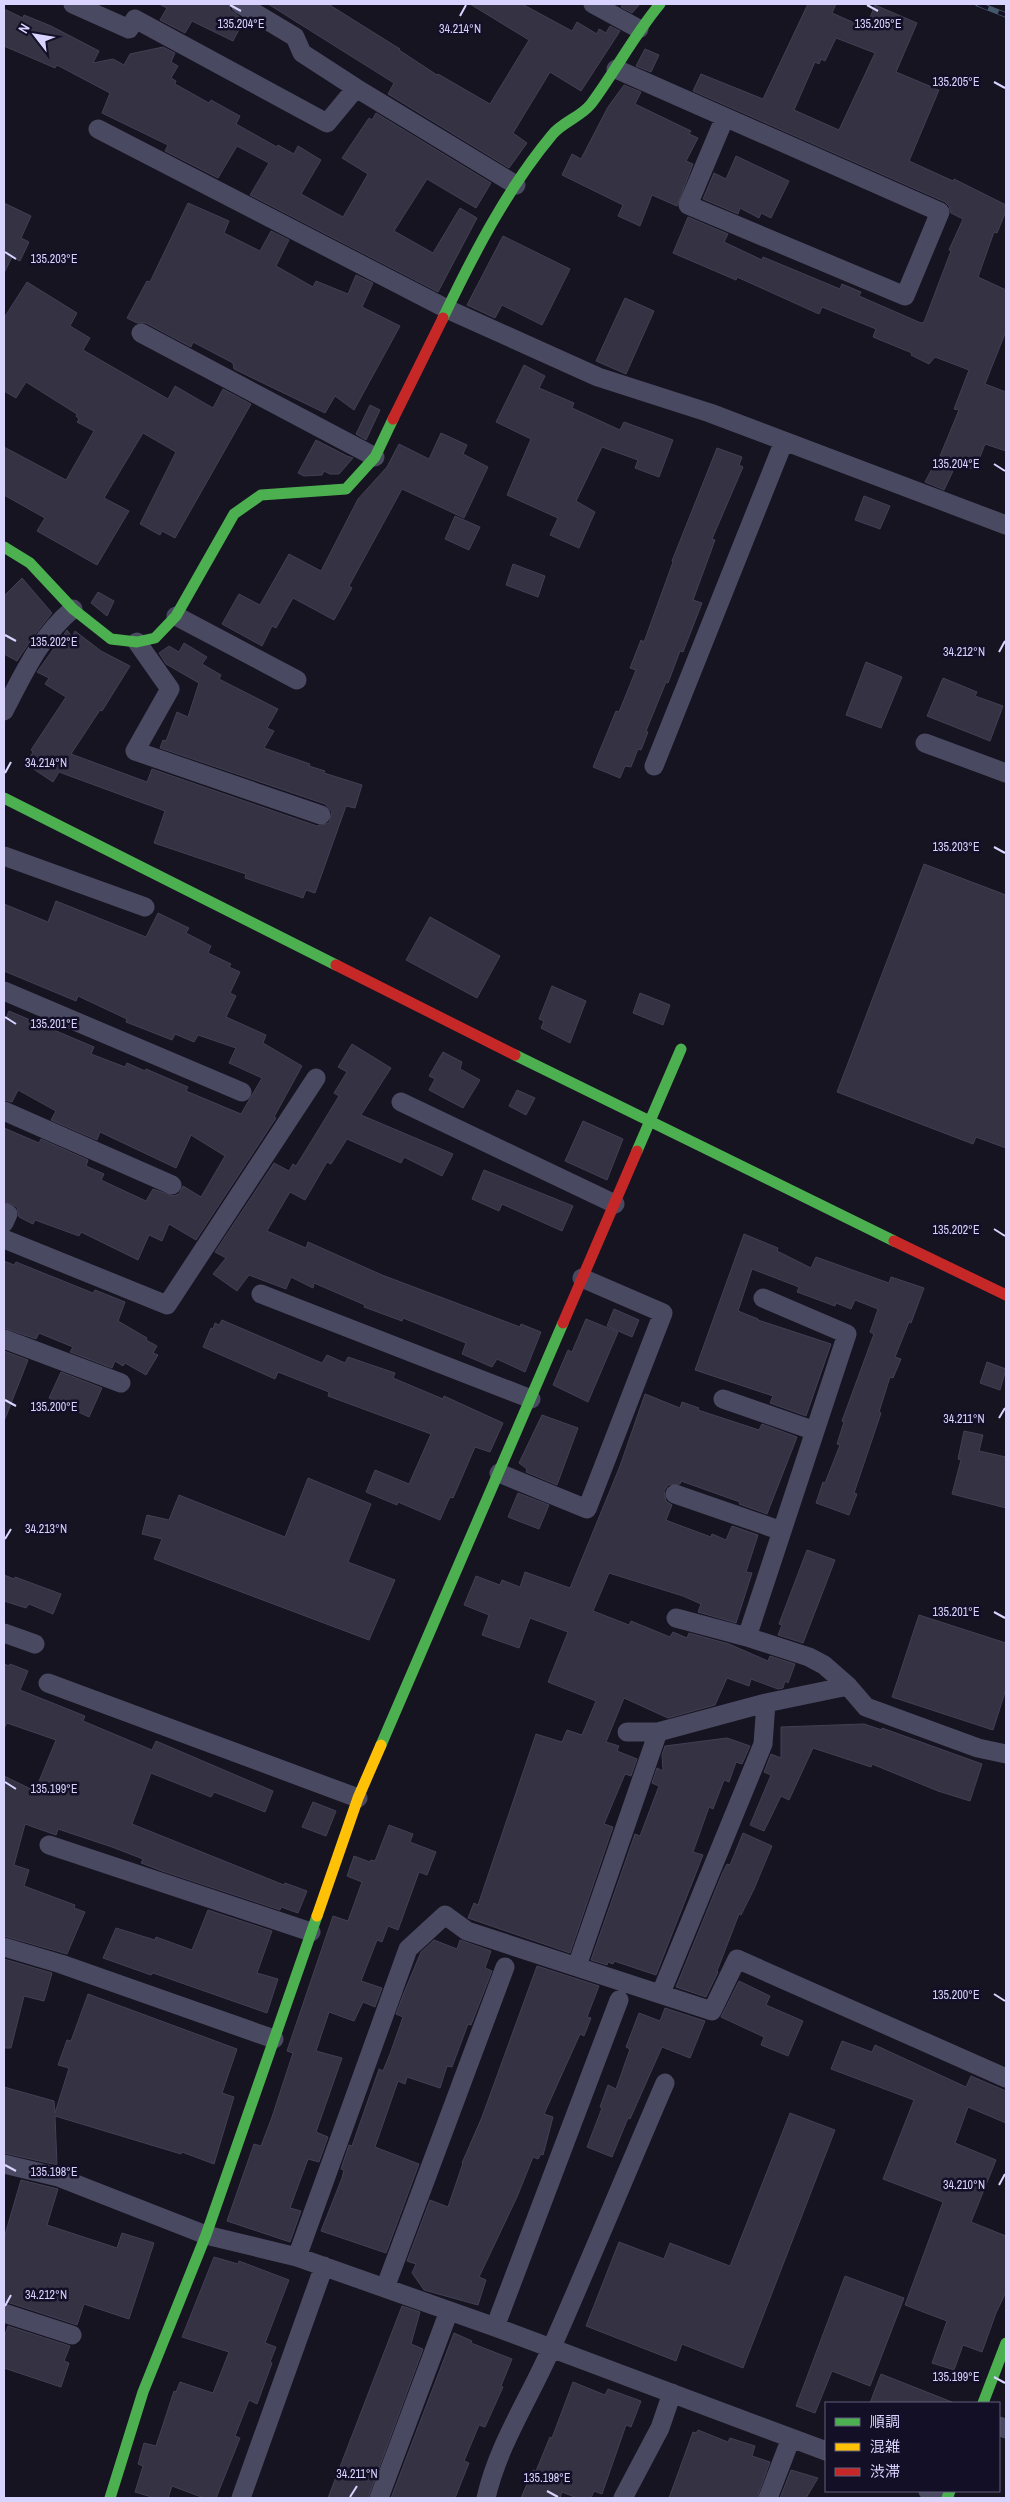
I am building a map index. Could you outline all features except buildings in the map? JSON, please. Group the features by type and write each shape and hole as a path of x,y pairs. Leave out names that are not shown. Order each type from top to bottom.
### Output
{"street":[{"path":"73,4 129,30 134,19 327,123 356,88"},
{"path":"240,4 295,37 302,53 516,185"},
{"path":"593,4 639,29"},
{"path":"4,547 30,564 73,609 111,639 137,642 155,638 176,616 234,514 261,495 346,489 375,457 447,309 496,216 516,185 553,133 588,108 616,69 639,29 660,4"},
{"path":"616,69 940,212 905,296 688,204 724,117"},
{"path":"98,129 447,309 598,377 710,413 1006,525"},
{"path":"141,333 375,457"},
{"path":"654,766 784,441"},
{"path":"4,711 35,652 59,620 73,609"},
{"path":"176,616 297,680"},
{"path":"137,642 170,689 135,751 321,815"},
{"path":"925,743 1006,773"},
{"path":"4,798 650,1123 1006,1295"},
{"path":"4,856 145,907"},
{"path":"4,990 242,1092"},
{"path":"110,2498 143,2392 206,2235 358,1798 681,1049"},
{"path":"4,1239 167,1305 316,1078"},
{"path":"401,1102 614,1204"},
{"path":"4,1111 172,1185"},
{"path":"4,1212 8,1214 4,1223"},
{"path":"499,1473 587,1510 663,1313 582,1278"},
{"path":"261,1294 531,1400"},
{"path":"747,1637 847,1334 762,1298"},
{"path":"4,1339 121,1383"},
{"path":"723,1399 815,1431"},
{"path":"675,1494 782,1532"},
{"path":"676,1618 747,1637 810,1657 824,1665 848,1686 866,1707 978,1748 1006,1754"},
{"path":"4,1633 35,1644"},
{"path":"48,1683 358,1798"},
{"path":"627,1732 658,1732 766,1703 848,1686"},
{"path":"662,1993 762,1744 766,1703"},
{"path":"577,1966 658,1732"},
{"path":"50,1845 311,1932"},
{"path":"297,2257 408,1949 445,1915 467,1931 662,1993 712,2012 737,1959 1006,2078"},
{"path":"4,1947 61,1964 274,2039"},
{"path":"385,2288 505,1967"},
{"path":"495,2327 619,2000"},
{"path":"486,2498 490,2479 504,2442 530,2396 552,2348 665,2083"},
{"path":"4,2164 58,2177 206,2235 297,2257 324,2266 449,2310 825,2451"},
{"path":"241,2498 324,2266"},
{"path":"379,2498 449,2310"},
{"path":"4,2313 72,2335"},
{"path":"984,2402 1002,2367 1006,2343"},
{"path":"623,2498 660,2428 672,2393"},
{"path":"768,2498 791,2438"},
{"path":"931,2492 946,2498"}],"railway":[{"path":"978,4 1006,15"}],"traffic: fast":[{"path":"443,318 466,270 520,178 556,130 587,109 660,4"},
{"path":"4,547 30,563 73,609 111,639 137,642 155,638 176,616 234,514 261,495 346,489 375,457 393,419"},
{"path":"4,798 336,965"},
{"path":"637,1151 681,1049"},
{"path":"515,1055 894,1241"},
{"path":"381,1745 563,1323"},
{"path":"110,2498 143,2392 206,2235 317,1916"},
{"path":"983,2402 1006,2343"},
{"path":"947,2498 950,2492"}],"traffic: slow":[{"path":"317,1916 358,1798 381,1745"}],"traffic: jam":[{"path":"393,419 443,318"},
{"path":"336,965 515,1055"},
{"path":"563,1323 637,1151"},
{"path":"894,1241 1006,1295"}]}
